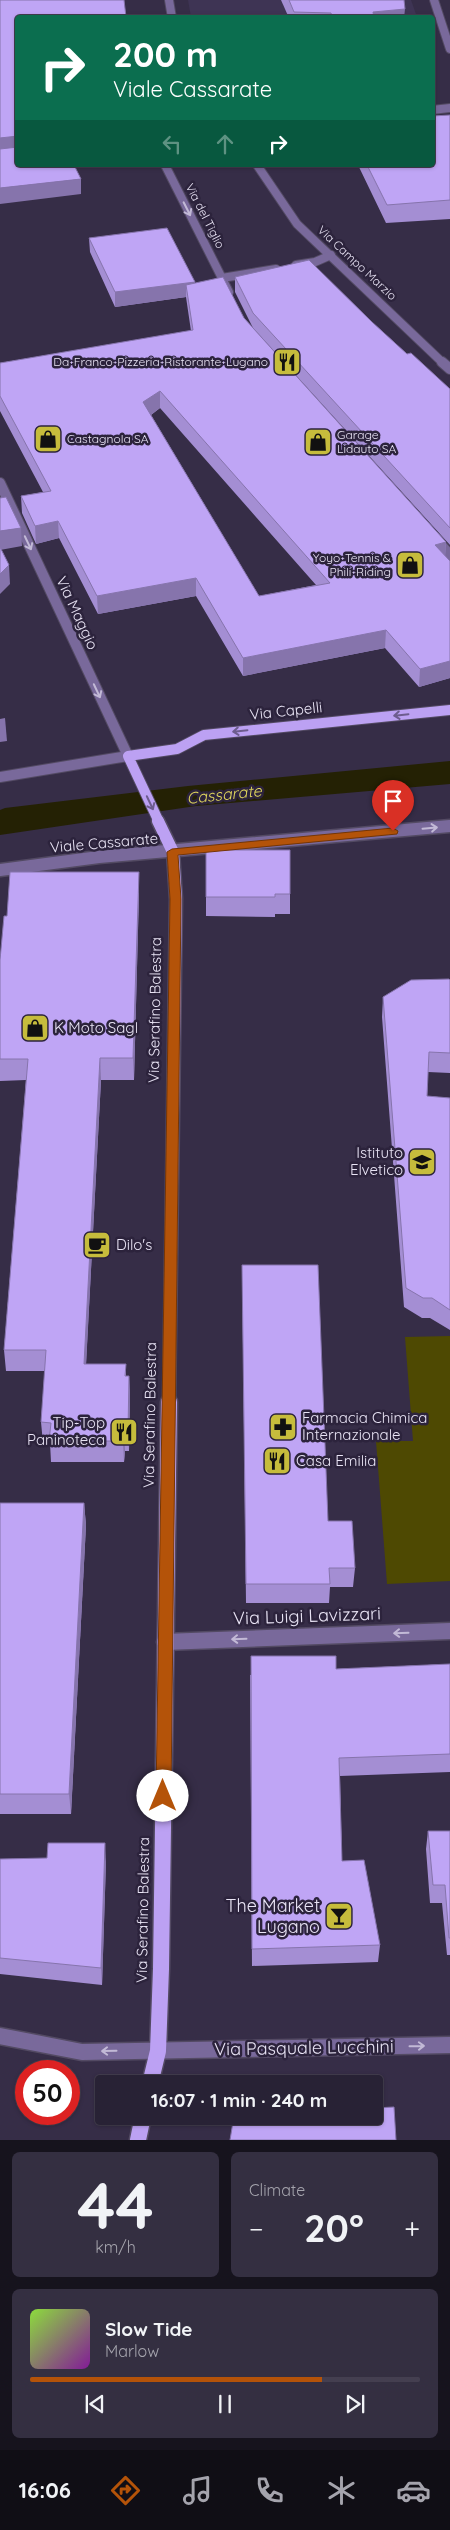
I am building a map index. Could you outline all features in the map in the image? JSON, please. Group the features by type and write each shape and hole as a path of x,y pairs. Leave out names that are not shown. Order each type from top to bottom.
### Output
{"main road":[{"name":"Via Capelli","path":"128,756 177,749 204,735 450,710"},
{"name":"Via Serafino Balestra","path":"128,756 172,852 176,899 161,1969 158,2051 152,2075"},
{"path":"138,2140 141,2125"}],"street":[{"path":"169,0 172,15"},
{"path":"434,0 450,49"},
{"path":"435,110 450,108"},
{"name":"Via del Tiglio","path":"166,167 234,302"},
{"name":"Via Campo Marzio","path":"258,167 297,224 450,369"},
{"path":"222,278 315,262 331,255"},
{"name":"Via Maggio","path":"0,484 128,756"},
{"path":"430,533 450,555"},
{"path":"0,777 128,756"},
{"name":"Viale Cassarate","path":"0,870 99,857 450,826"},
{"name":"Via Luigi Lavizzari","path":"165,1642 450,1631"},
{"name":"Via Pasquale Lucchini","path":"0,2036 82,2052 450,2045"}],"shaded area":[{"path":"188,0 411,0 416,15 191,15"},
{"path":"450,1336 450,1581 387,1584 376,1441 413,1441 405,1337"}],"water":[{"name":"Cassarate","path":"450,761 450,784 196,806 0,835 0,810 5,808 188,786"}],"building":[{"path":"0,0 124,0 126,15 15,15 15,136 0,138"},
{"path":"289,0 404,0 405,9 373,12 374,15 331,15 331,13 294,12"},
{"path":"450,115 450,200 387,205 368,167 435,167 435,116"},
{"path":"15,147 15,167 75,167 81,179 0,188 0,149"},
{"path":"167,228 195,282 115,292 89,238"},
{"path":"309,260 372,322 407,354 411,353 450,389 450,528 253,313 235,277"},
{"path":"223,277 244,318 446,542 435,545 450,561 450,661 420,669 386,630 243,658 196,578 97,596 58,521 35,526 21,496 51,491 0,396 0,363 193,330 186,285","holes":["160,391 330,583 259,596 143,402"]},
{"path":"6,497 21,528 0,531 0,498"},
{"path":"0,547 9,565 0,574"},
{"path":"206,850 290,850 290,894 275,894 275,897 206,897"},
{"path":"10,872 139,872 133,1058 100,1058 84,1364 126,1364 125,1376 129,1376 128,1430 124,1430 123,1441 49,1441 51,1423 41,1422 46,1350 4,1350 28,1059 0,1059 0,960 4,916 7,916"},
{"name":"Istituto Elvetico","path":"449,979 450,1053 429,1052 427,1096 450,1098 450,1310 432,1298 423,1298 406,1288 383,997 411,980"},
{"path":"242,1265 318,1265 328,1521 352,1521 355,1568 329,1568 330,1584 246,1584"},
{"path":"0,1503 84,1503 69,1794 0,1794"},
{"path":"251,1656 336,1656 336,1669 450,1664 450,1754 339,1758 342,1861 364,1860 380,1945 252,1949"},
{"path":"428,1831 450,1831 450,1938 445,1885 433,1885"},
{"path":"48,1843 105,1843 101,1968 0,1958 0,1859 47,1858"},
{"path":"394,2107 396,2140 230,2140 232,2125 383,2125 383,2108"}],"place":[{"name":"Da-Franco-Pizzeria-Ristorante-Lugano","path":"287,362"},
{"name":"Castagnola SA","path":"48,439"},
{"name":"Garage Lidauto SA","path":"318,442"},
{"name":"Yoyo-Tennis & Phili-Riding","path":"410,565"},
{"name":"K Moto Sagl","path":"35,1028"},
{"name":"Istituto Elvetico","path":"422,1162"},
{"name":"Dilo's","path":"97,1245"},
{"name":"Farmacia Chimica Internazionale","path":"283,1427"},
{"name":"Tip-Top Paninoteca","path":"124,1432"},
{"name":"Casa Emilia","path":"277,1461"},
{"name":"The Market Lugano","path":"339,1916"}],"route":[{"path":"163,1796 176,899 172,852 393,831"}]}
